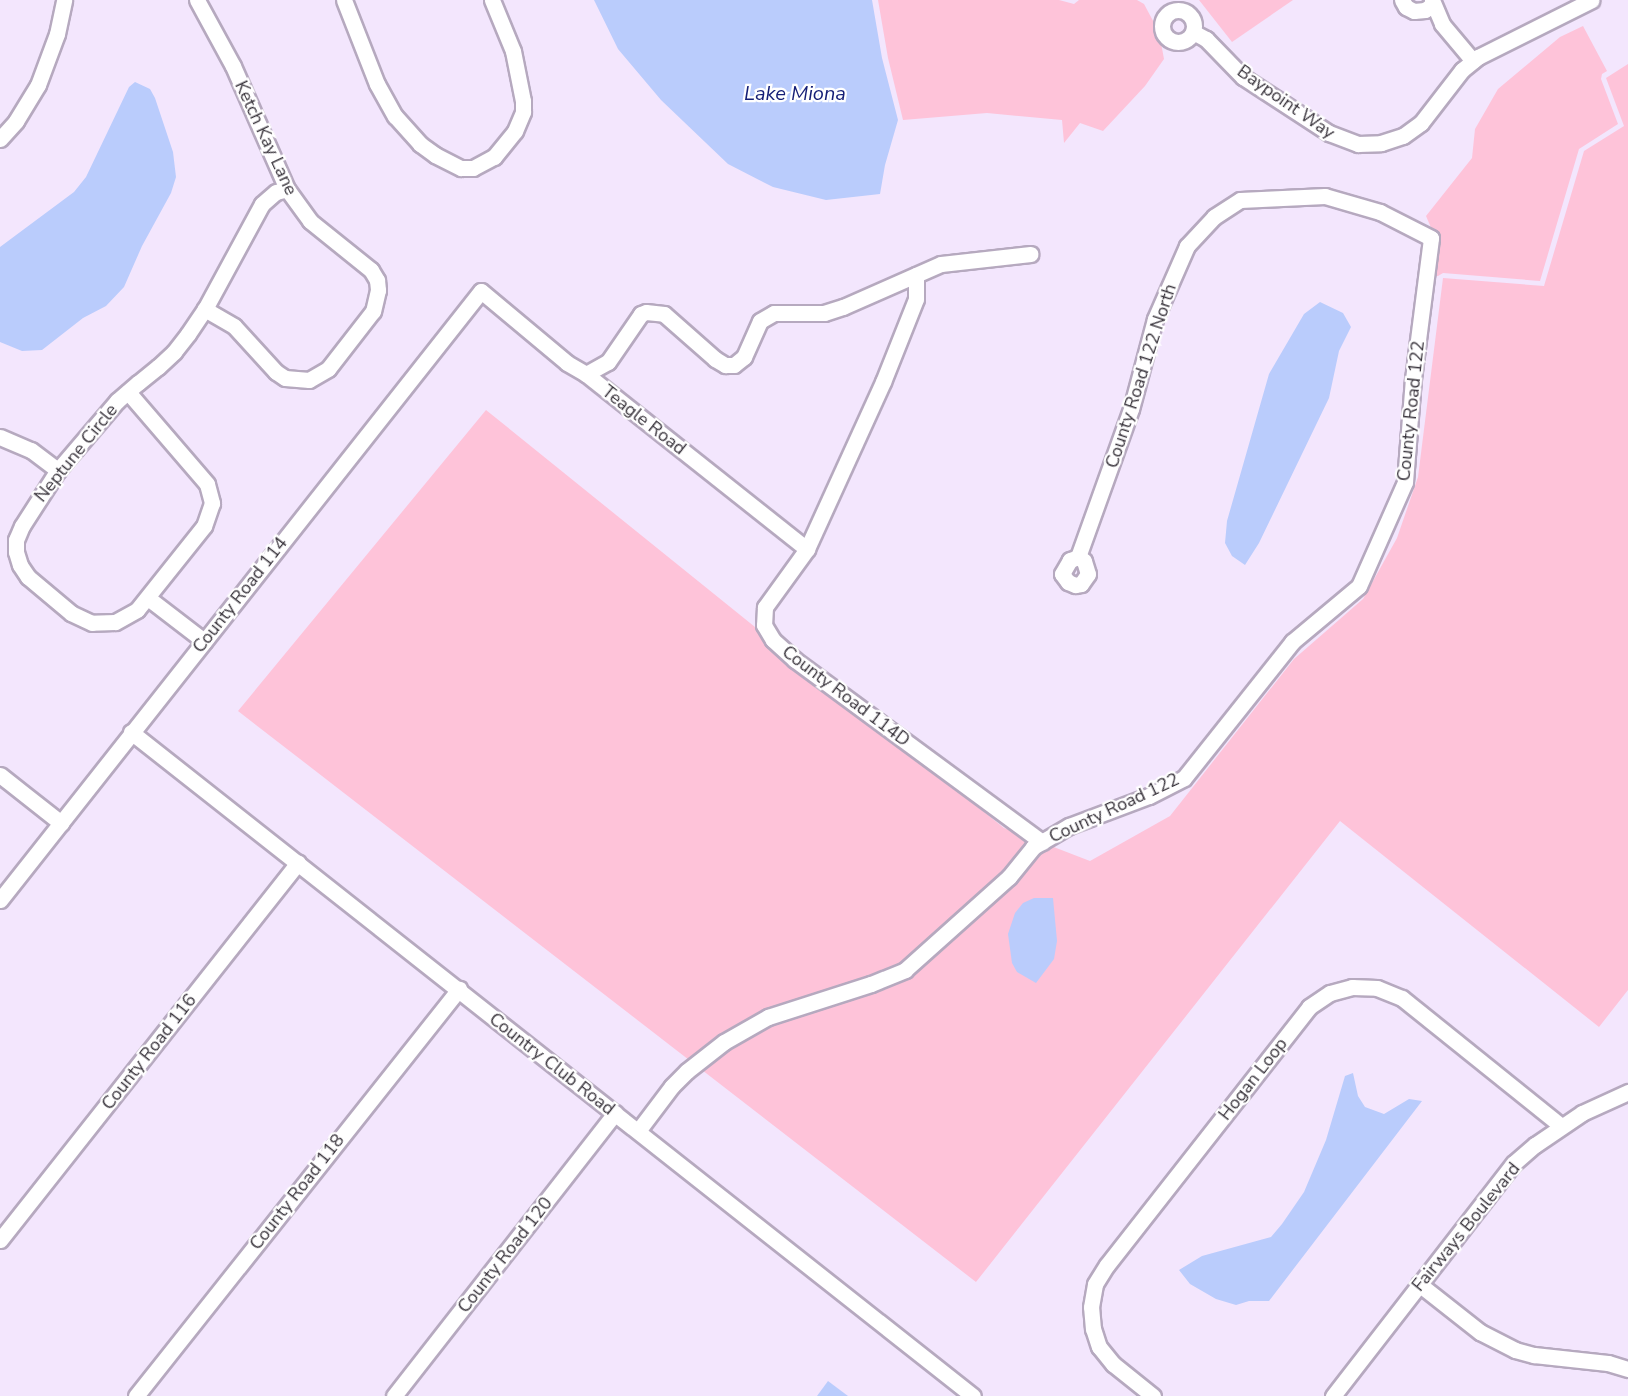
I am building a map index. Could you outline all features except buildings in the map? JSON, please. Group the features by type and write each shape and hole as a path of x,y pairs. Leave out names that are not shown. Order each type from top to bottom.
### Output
{"street":[{"path":"0,138 16,122 38,85 57,34 64,0"},
{"name":"Ketch Kay Lane","path":"197,0 233,66 287,189 310,221 371,270 378,290 373,311 328,369 309,380 296,381 276,372 234,326 205,309"},
{"path":"344,0 377,84 395,116 420,144 435,155 461,168 474,168 494,157 515,131 523,112 523,100 513,51 492,0"},
{"path":"1402,0 1406,7 1414,12 1425,10 1433,2 1442,24 1473,61"},
{"name":"Baypoint Way","path":"1193,32 1206,39 1243,76 1340,139 1358,144 1381,143 1403,136 1421,123 1473,61 1592,0"},
{"name":"Neptune Circle","path":"128,392 211,492 210,514 204,526 148,598 129,617 115,622 92,623 71,613 28,577 20,565 16,540 36,502 58,470 128,392 174,352 205,309 262,204 276,192 287,189"},
{"name":"County Road 122 North","path":"1078,557 1131,410 1155,319 1187,246 1214,217 1240,200 1325,196 1380,212 1431,238"},
{"name":"County Road 122","path":"638,1131 672,1086 724,1042 768,1017 871,984 905,970 1009,877 1033,847 1069,826 1149,796 1184,778 1292,642 1359,586 1405,482 1413,379 1431,238"},
{"path":"586,374 608,362 640,314 646,312 664,314 715,359 725,365 734,365 744,357 764,317 774,313 806,314 833,310 941,264 1030,254"},
{"name":"County Road 114D","path":"916,275 916,299 883,382 807,549 765,607 764,625 773,640 795,660 1042,842"},
{"name":"Teagle Road","path":"482,291 567,363 586,374 807,549"},
{"name":"County Road 114","path":"0,900 482,291"},
{"path":"0,437 31,450 58,470"},
{"path":"148,598 204,641"},
{"name":"Country Club Road","path":"131,732 973,1396"},
{"path":"0,775 61,822"},
{"name":"County Road 116","path":"0,1240 298,863"},
{"name":"Hogan Loop","path":"1153,1396 1113,1364 1099,1347 1093,1329 1091,1308 1095,1284 1107,1265 1309,1007 1330,993 1352,987 1377,988 1402,998 1561,1126"},
{"name":"County Road 118","path":"136,1396 459,989"},
{"name":"Fairways Boulevard","path":"1333,1396 1514,1163 1561,1126 1582,1113 1628,1092"},
{"name":"County Road 120","path":"394,1396 615,1113"},
{"path":"1419,1284 1480,1332 1515,1350 1534,1355 1608,1363 1628,1369"}],"shaded area":[{"path":"878,0 1059,0 1074,4 1079,0 1137,0 1144,4 1159,32 1164,59 1145,86 1103,131 1080,123 1064,143 1062,120 987,113 903,120 888,58"},
{"path":"1199,0 1293,0 1232,42"},
{"path":"1583,26 1607,71 1602,74 1601,79 1618,124 1579,149 1540,281 1443,273 1438,276 1430,275 1435,237 1426,216 1472,158 1475,129 1498,89 1560,37"},
{"path":"1628,64 1628,990 1599,1027 1340,821 976,1282 238,711 486,410 1004,828 1090,861 1170,816 1294,659 1363,599 1397,538 1418,477 1443,278 1544,286 1584,151 1624,126 1606,78"}],"water":[{"name":"Lake Miona","path":"594,0 872,0 882,58 898,120 885,165 880,194 826,200 773,187 728,164 661,100 618,49"},
{"path":"135,82 150,89 155,98 173,152 176,177 171,193 142,246 124,287 106,306 83,318 42,350 22,351 0,342 0,247 74,192 86,177 129,87"},
{"path":"1320,302 1343,313 1351,327 1339,351 1329,398 1259,543 1245,565 1232,556 1225,543 1227,521 1269,374 1304,314"},
{"path":"1034,898 1053,898 1057,941 1054,959 1036,983 1017,972 1012,963 1008,934 1015,913 1023,903"},
{"path":"1353,1073 1358,1096 1365,1107 1384,1114 1409,1099 1422,1101 1269,1301 1249,1301 1236,1305 1216,1299 1190,1284 1179,1270 1202,1256 1271,1237 1282,1224 1304,1192 1326,1140 1345,1076"},
{"path":"828,1381 848,1396 817,1396"}]}
